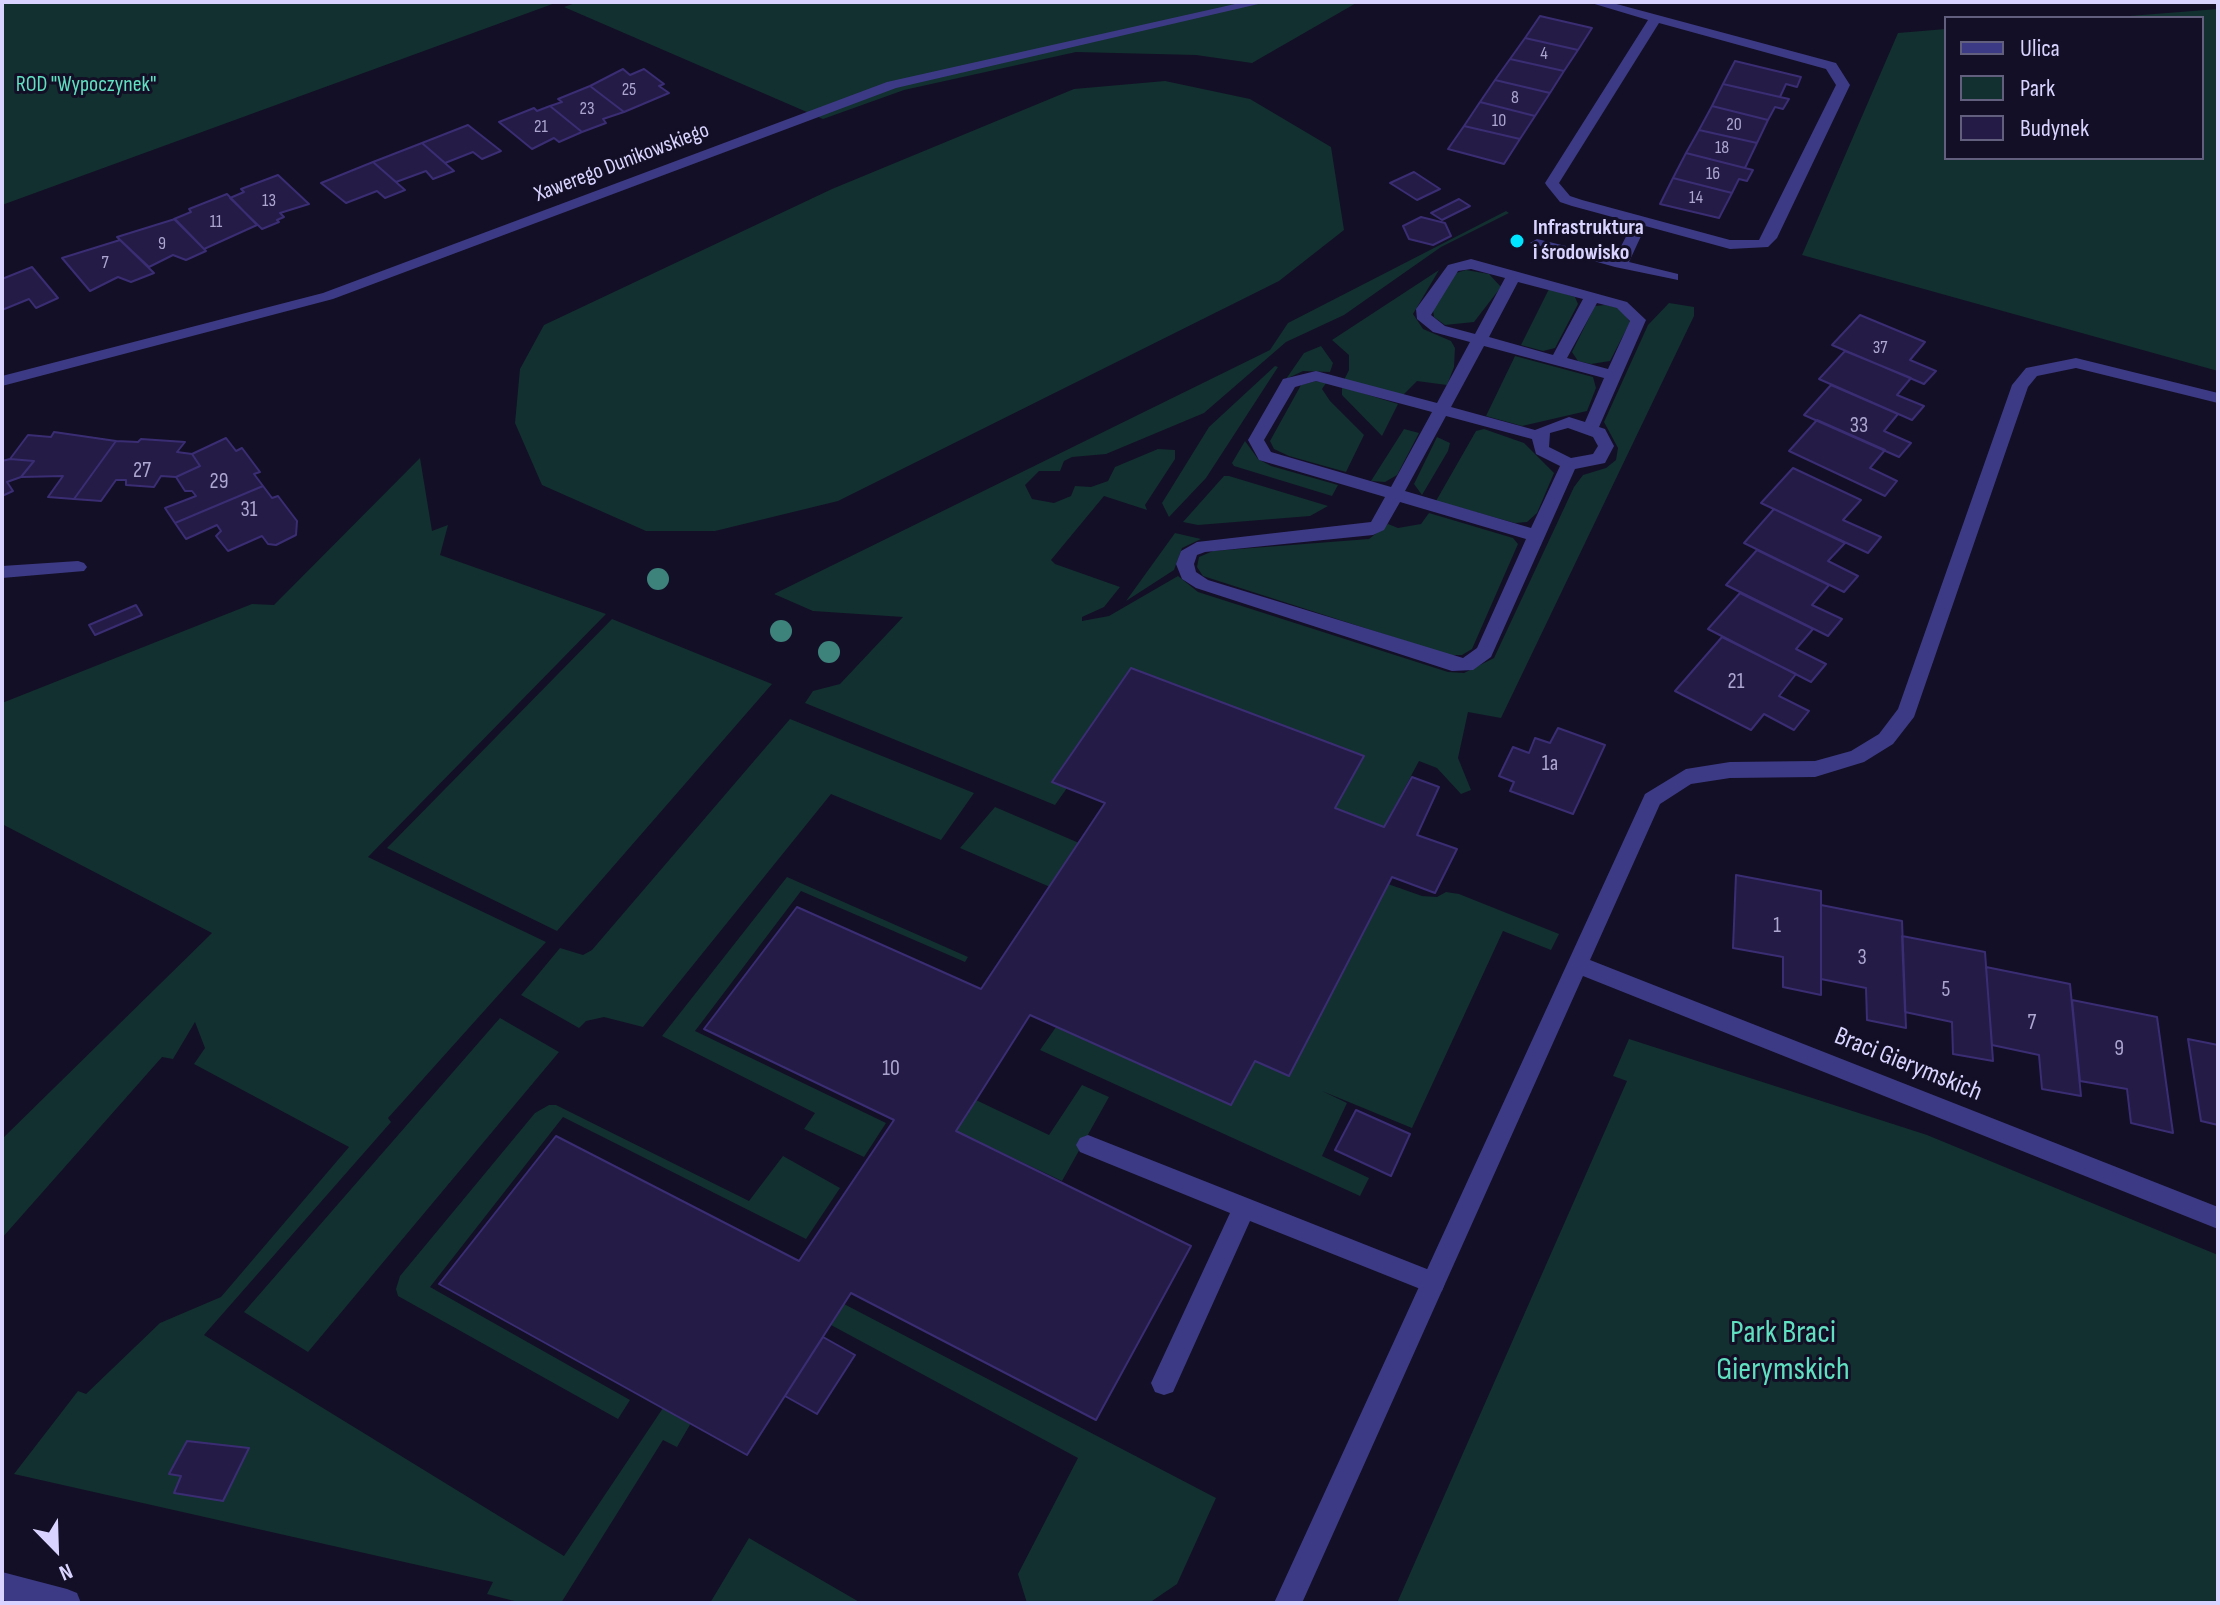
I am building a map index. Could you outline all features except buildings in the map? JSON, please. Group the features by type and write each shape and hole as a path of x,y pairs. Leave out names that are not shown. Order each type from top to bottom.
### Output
{"street":[{"name":"Xawerego Dunikowskiego","path":"2,381 328,296 892,85 1261,2"},
{"path":"1594,2 1831,66 1843,85 1770,238 1763,244 1730,245 1641,221 1565,199 1552,183 1655,19"},
{"path":"1620,264 1641,221"},
{"path":"1537,243 1673,277"},
{"path":"1591,427 1614,376 1638,320 1622,305 1471,264 1453,268 1424,309 1423,316 1429,324 1614,376"},
{"path":"1514,276 1378,526 1367,531 1203,546 1190,551 1185,564 1188,575 1202,584 1452,664 1466,665 1484,652 1569,464"},
{"path":"1558,361 1592,297"},
{"path":"1288,1603 1652,799 1686,777 1730,770 1815,769 1857,757 1886,739 1907,712 2020,385 2032,372 2076,363 2218,398"},
{"path":"1537,536 1265,456 1256,440 1289,383 1300,377 1326,378 1539,436"},
{"path":"1559,422 1591,427 1604,439 1604,453 1591,463 1569,464 1542,450 1539,436 1549,425 1559,422"},
{"path":"2,572 78,567"},
{"name":"Braci Gierymskich","path":"1577,964 2218,1218"},
{"path":"1088,1145 1433,1283"},
{"path":"1164,1383 1245,1207"},
{"path":"2,1586 67,1603"}],"green space":[{"name":"ROD \"Wypoczynek\"","path":"2,2 558,2 2,205"},
{"path":"578,2 1358,2 1252,63 1196,55 1076,52 904,90 823,119 564,7"},
{"path":"2218,9 2218,371 1802,255 1898,33 1944,29 1944,160 2204,160 2204,16 2129,16"},
{"path":"1165,81 1250,99 1331,147 1344,230 1279,281 838,501 715,531 646,531 542,485 515,423 520,369 544,325 832,189 1074,89"},
{"path":"1506,211 1509,213 1441,247 1344,315 1286,342 1204,413 1106,454 1072,457 1064,461 1060,471 1039,471 1025,485 1032,499 1054,503 1071,496 1075,486 1091,487 1108,481 1115,467 1158,449 1175,450 1175,459 1145,505 1147,510 1104,496 1051,560 1120,587 1104,607 1082,617 1082,621 1109,616 1178,576 1198,592 1448,672 1464,673 1494,658 1574,487 1583,475 1606,468 1616,460 1618,448 1604,422 1648,325 1669,303 1694,307 1694,316 1501,718 1468,712 1458,758 1471,790 1461,794 1437,768 1419,761 1384,827 1335,808 1364,756 1131,668 1052,781 1067,788 1055,805 805,703 813,691 840,684 903,617 813,611 774,594 1270,350 1288,323"},
{"path":"1439,270 1413,314 1423,329 1451,341 1455,348 1454,367 1447,385 1417,381 1402,396 1344,380 1349,370 1349,355 1332,340"},
{"path":"1466,270 1489,274 1501,287 1474,322 1445,325 1434,317 1433,310 1456,273"},
{"path":"1549,289 1575,297 1578,304 1555,348 1543,351 1521,345"},
{"path":"1595,306 1620,308 1630,322 1610,361 1591,364 1578,361 1572,352"},
{"path":"1321,346 1333,363 1330,372 1303,371 1286,379 1304,353"},
{"path":"1515,356 1593,377 1596,388 1587,411 1522,426 1486,416"},
{"path":"1275,366 1278,367 1206,478 1169,517 1162,503 1209,427"},
{"path":"1316,381 1326,383 1322,389 1330,401 1364,435 1346,472 1289,456 1274,449 1270,441 1301,385"},
{"path":"1342,387 1398,404 1382,436 1342,395"},
{"path":"1404,429 1419,433 1397,475 1385,482 1371,481"},
{"path":"1484,429 1524,443 1554,473 1537,513 1527,522 1515,523 1436,501 1476,431"},
{"path":"1437,437 1450,443 1448,451 1422,495 1414,484"},
{"path":"1245,441 1258,459 1271,466 1338,485 1332,496 1234,466 1232,463"},
{"path":"420,458 432,531 448,525 440,555 606,614 368,857 546,942 388,1118 391,1122 204,1335 564,1556 663,1408 691,1423 677,1447 663,1440 561,1603 522,1603 487,1594 493,1582 14,1474 78,1391 86,1394 160,1323 221,1297 349,1147 194,1064 205,1048 195,1022 173,1059 162,1057 2,1238 2,1139 212,933 2,824 2,703 252,604 274,605"},
{"path":"1224,476 1328,506 1310,516 1198,525 1183,522"},
{"path":"1429,513 1513,538 1518,544 1472,649 1462,655 1449,655 1203,576 1197,567 1199,557 1213,551 1369,539 1388,524 1398,528 1421,524"},
{"path":"1175,533 1201,539 1182,548 1174,570 1126,601"},
{"path":"612,619 772,684 557,931 387,848"},
{"path":"790,719 974,793 941,840 831,794 643,1027 604,1017 586,1021 579,1028 521,995 560,948 583,955 592,950"},
{"path":"995,807 1079,843 1050,887 960,848"},
{"path":"787,877 968,957 965,962 801,891 695,1031 886,1123 864,1157 804,1129 815,1113 662,1036"},
{"path":"1388,884 1422,896 1437,897 1446,892 1459,894 1559,934 1551,950 1503,931 1412,1128 1322,1091 1347,1103 1322,1156 1369,1178 1360,1196 1040,1050 1056,1027 1231,1105 1255,1061 1289,1076"},
{"path":"500,1018 559,1052 308,1352 244,1312"},
{"name":"Park Braci Gierymskich","path":"1629,1039 1927,1135 2218,1255 2218,1603 1397,1603 1627,1081 1613,1076"},
{"path":"1082,1085 1109,1097 1062,1181 956,1131 976,1100 1049,1135"},
{"path":"549,1105 556,1105 749,1201 783,1156 840,1188 806,1239 563,1117 430,1287 630,1400 618,1419 398,1296 396,1289 400,1276 535,1113"},
{"path":"844,1304 1216,1498 1177,1584 1149,1603 1027,1603 1018,1574 1078,1458 831,1325"},
{"path":"749,1538 861,1603 710,1603"}],"place":[{"name":"Infrastruktura i środowisko","path":"1517,241"}]}
